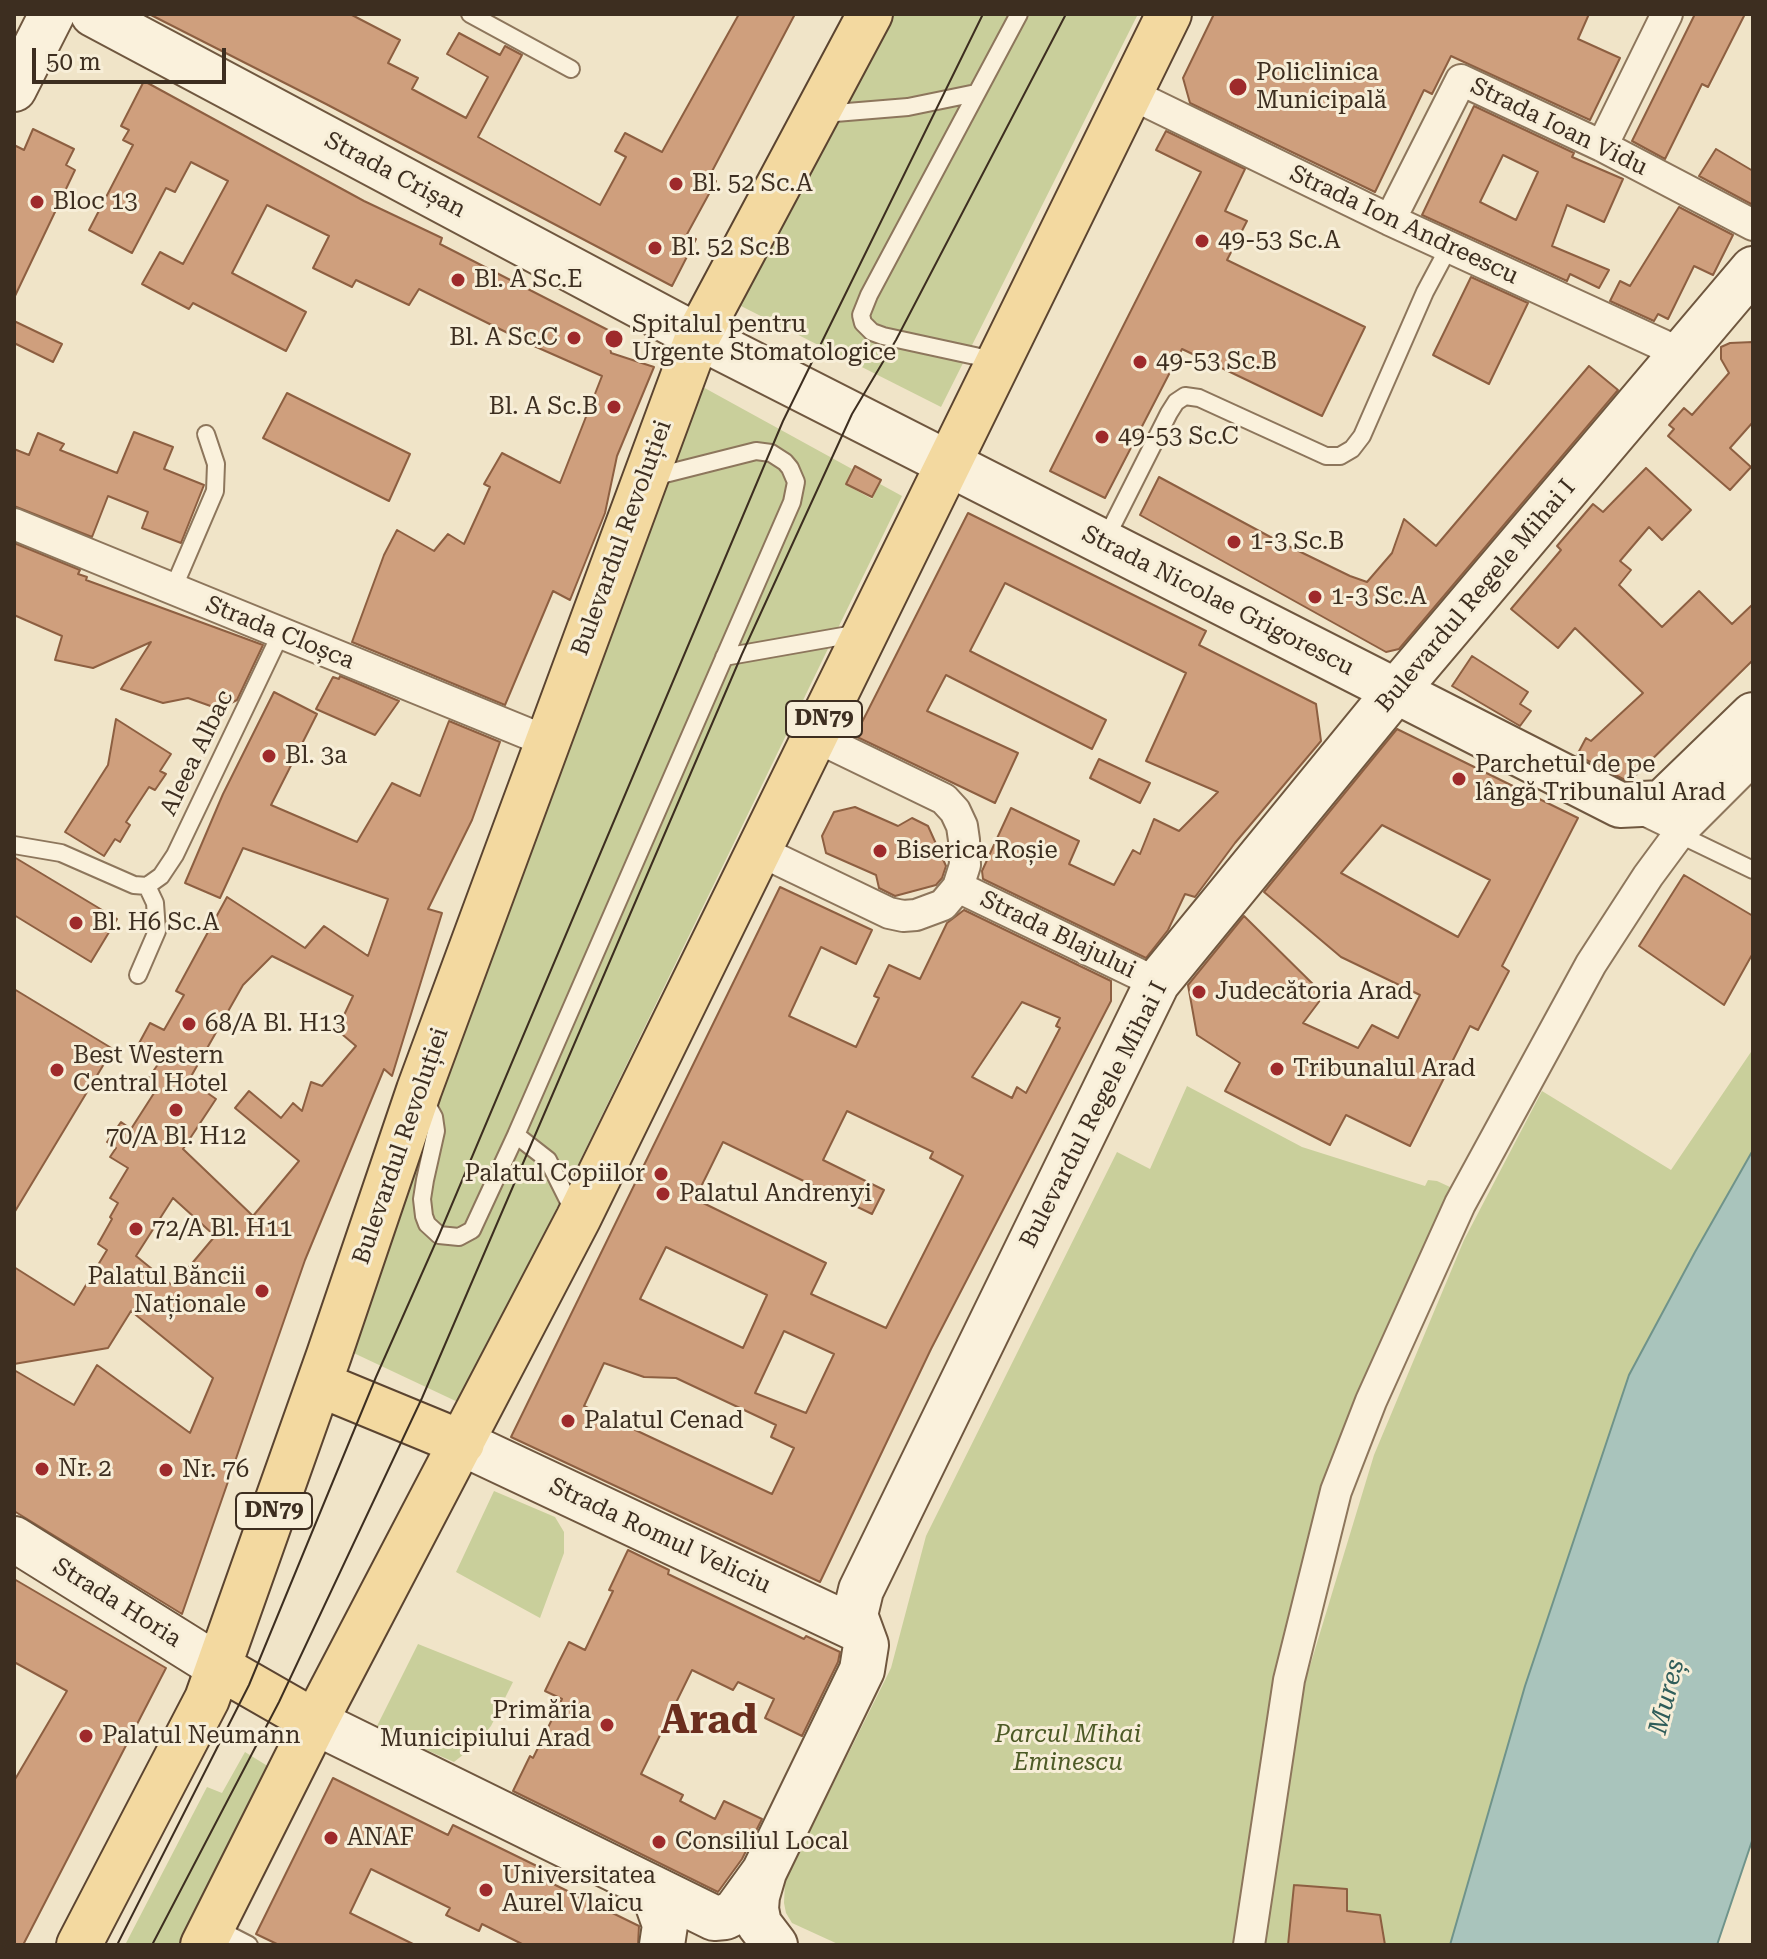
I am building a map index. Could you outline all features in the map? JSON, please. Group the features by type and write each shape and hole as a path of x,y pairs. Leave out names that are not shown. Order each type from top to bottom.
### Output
{"main road":[{"path":"14,89 52,14"},
{"name":"Strada Crișan","path":"93,14 698,336"},
{"name":"Bulevardul Revoluției","path":"79,1945 196,1723 219,1667 419,1090 698,336 870,14"},
{"name":"DN79","path":"221,1939 315,1722 578,1219 1169,14"},
{"name":"Bulevardul Regele Mihai I","path":"764,1872 862,1670 866,1645 855,1615 861,1590 1157,983 1396,691 1753,269"},
{"path":"698,336 950,463"},
{"name":"Strada Nicolae Grigorescu","path":"950,463 1396,691 1654,814"},
{"path":"1654,814 1753,715"},
{"path":"319,1384 462,1443"},
{"name":"Strada Romul Veliciu","path":"462,1443 859,1630"},
{"name":"Strada Horia","path":"14,1539 219,1667"},
{"path":"219,1667 315,1722 698,1911 720,1918 735,1912 764,1872"},
{"path":"764,1872 756,1909 759,1924 775,1945"},
{"path":"652,1888 665,1925 662,1945"}],"street":[{"path":"1602,146 1667,14"},
{"name":"Strada Ioan Vidu","path":"1390,220 1461,80 1602,146 1753,225"},
{"name":"Strada Ion Andreescu","path":"1131,94 1390,220 1680,353"},
{"name":"Strada Cloșca","path":"14,524 546,741"},
{"path":"760,851 889,913 903,916 931,911 943,905 958,887 965,865 964,840 955,811 944,799 816,737"},
{"path":"1249,1945 1289,1680 1341,1478 1377,1388 1460,1204 1591,964 1648,876 1654,814 1753,760"},
{"name":"Strada Blajului","path":"958,887 1157,983"}],"lane":[{"path":"470,14 571,69"},
{"path":"1000,361 883,336 872,332 863,323 861,315 1019,14"},
{"path":"816,114 908,107 976,93"},
{"path":"1104,543 1169,413 1176,402 1185,396 1199,398 1326,456 1340,456 1352,449 1362,436 1425,292 1449,247"},
{"path":"173,589 215,491 216,464 206,434"},
{"path":"419,1090 436,1124 422,1199 427,1224 439,1235 459,1237 472,1230 516,1135 792,502 796,482 785,462 771,453 756,451 644,480"},
{"path":"724,657 864,632"},
{"name":"Aleea Albac","path":"147,886 161,876 175,855 281,633"},
{"path":"1654,814 1753,870"},
{"path":"14,845 61,853 134,885 147,886 158,916 157,931 138,975"},
{"path":"516,1135 548,1160 578,1219"}],"green space":[{"path":"890,14 1138,14 941,407 737,304"},
{"path":"701,386 852,469 845,484 872,499 880,484 902,496 462,1404 343,1348"},
{"path":"1753,1049 1753,1150 1629,1376 1525,1686 1450,1945 1255,1945 1306,1679 1374,1455 1464,1240 1542,1091 1671,1170"},
{"name":"Parcul Mihai Eminescu","path":"1187,1086 1302,1147 1425,1186 1428,1180 1437,1181 1450,1187 1447,1193 1451,1195 1342,1447 1241,1945 840,1945 792,1923 784,1903 785,1881 891,1668 926,1536 1117,1152 1150,1169"},
{"path":"494,1491 555,1517 564,1532 564,1553 540,1618 456,1572"},
{"path":"418,1644 513,1682 491,1726 474,1746 454,1762 376,1728"},
{"path":"245,1752 274,1770 183,1945 125,1945 207,1787 222,1793"}],"water":[{"name":"Mureș","path":"1753,1150 1753,1838 1717,1945 1450,1945 1525,1686 1629,1375"}],"building":[{"path":"149,14 350,14 400,40 388,63 418,78 412,89 466,118 488,77 447,54 459,33 500,55 505,46 522,55 478,137 600,205 626,157 615,151 625,133 662,152 739,14 795,14 709,177 716,181 686,236 696,239 672,286"},
{"path":"1214,14 1589,14 1578,39 1620,58 1590,120 1451,56 1432,94 1424,90 1375,192 1190,103 1183,78"},
{"path":"1695,14 1745,14 1708,87 1702,84 1665,159 1632,141"},
{"path":"144,81 364,201 442,238 440,244 608,330 611,353 654,367 617,456 605,513 570,600 553,591 505,705 352,642 384,555 397,530 434,551 448,534 464,544 490,487 484,484 502,453 560,483 602,376 419,289 409,305 356,280 352,287 313,268 329,236 267,205 232,273 306,312 286,351 193,303 189,309 142,284 160,252 183,264 228,181 191,162 175,192 166,188 132,253 89,230 133,145 123,140 129,130 121,126"},
{"path":"1474,106 1574,153 1572,157 1623,179 1604,222 1567,205 1552,246 1609,270 1599,288 1570,274 1567,281 1422,215","holes":["1503,155 1538,172 1516,220 1480,202"]},
{"name":"Bloc 13","path":"33,129 74,149 66,165 75,170 14,298 14,145 24,150"},
{"path":"1166,131 1245,169 1225,211 1247,221 1227,260 1365,327 1322,416 1182,349 1105,498 1050,471 1201,172 1156,150"},
{"path":"1716,149 1753,171 1753,205 1699,176"},
{"path":"1679,207 1733,235 1713,275 1694,266 1668,319 1658,314 1654,321 1610,301 1620,281 1630,286"},
{"path":"1471,277 1528,303 1489,384 1433,355"},
{"path":"14,321 62,344 53,362 14,343"},
{"path":"1753,342 1753,422 1730,448 1751,467 1730,490 1668,436 1674,429 1669,425 1684,408 1692,415 1729,373 1721,359 1721,347 1730,343"},
{"path":"1589,366 1618,390 1399,649 1386,652 1140,515 1159,477 1276,540 1367,582 1392,553 1404,519 1436,546"},
{"path":"287,393 410,454 389,501 263,438"},
{"path":"134,432 173,447 164,469 204,485 181,543 142,528 148,512 108,496 92,537 14,506 14,449 29,455 38,433 64,444 60,450 117,473"},
{"path":"855,466 881,480 872,497 846,484"},
{"path":"1646,468 1691,510 1662,540 1649,527 1620,561 1631,570 1619,585 1662,627 1699,591 1732,624 1753,604 1753,660 1632,779 1625,780 1577,755 1586,738 1591,741 1643,693 1575,628 1558,648 1511,609 1561,550 1557,546 1593,504 1603,512"},
{"path":"968,513 1206,631 1199,645 1316,704 1321,741 1235,843 1195,897 1185,894 1168,930 1146,958 983,879 982,871 1011,808 1079,841 1069,864 1114,885 1133,850 1140,854 1154,819 1179,831 1218,792 1146,761 1186,673 1005,583 970,651 1106,720 1092,749 946,675 927,711 1018,753 995,803 855,736"},
{"path":"14,543 80,570 78,574 87,577 86,580 263,645 237,700 219,709 188,698 163,703 121,689 151,642 93,668 55,660 62,636 14,615"},
{"path":"1472,656 1528,692 1520,704 1531,711 1520,726 1452,686"},
{"path":"340,676 399,701 375,735 316,709 333,677 339,679"},
{"path":"274,692 317,714 271,805 357,842 392,783 420,796 449,721 500,742 472,820 428,909 442,913 392,1076 384,1069 305,1260 182,1614 14,1511 14,1370 74,1405 97,1365 190,1433 213,1378 131,1311 108,1348 14,1364 14,1267 74,1305 107,1250 98,1244 118,1203 110,1198 128,1168 110,1157 116,1148 107,1142 121,1122 131,1129 156,1090 145,1083 161,1060 137,1047 150,1023 164,1030 184,995 176,991 227,897 305,948 324,926 368,956 388,899 243,848 220,898 185,883 223,794","holes":["272,956 353,996 337,1030 356,1046 322,1086 311,1082 302,1111 293,1103 281,1118 249,1091 235,1108 299,1161 253,1216 183,1149 216,1099 189,1080 243,985","173,1198 215,1236 173,1286 136,1256"]},
{"path":"116,719 171,754 160,771 166,774 155,790 149,787 126,822 130,825 120,842 115,839 104,856 65,832 108,765"},
{"path":"1397,729 1578,818 1502,966 1509,971 1478,1030 1470,1026 1410,1146 1346,1115 1330,1145 1225,1091 1240,1063 1197,1035 1188,985 1244,916 1324,995 1303,1023 1358,1048 1372,1025 1398,1038 1420,995 1341,957 1264,892","holes":["1382,825 1490,880 1458,937 1341,873"]},
{"path":"1099,759 1150,783 1140,803 1090,778"},
{"name":"Biserica Roșie","path":"855,807 898,826 912,818 928,826 946,866 936,885 895,896 879,888 876,875 826,853 822,836 834,812"},
{"name":"Bl. H6 Sc.A","path":"14,857 117,919 91,962 14,915"},
{"path":"1684,875 1753,916 1753,953 1724,1005 1639,946"},
{"path":"780,887 872,930 856,964 821,947 789,1016 856,1047 879,998 874,996 889,965 920,979 947,923 964,910 1111,981 1111,1001 931,1349 820,1582 511,1437","holes":["1022,1002 1060,1018 1056,1026 1060,1028 1026,1093 1017,1087 1012,1098 972,1077","847,1111 933,1152 930,1158 963,1176 886,1328 811,1294 826,1263 695,1199 723,1142 872,1214 884,1190 823,1160","666,1247 767,1295 743,1348 640,1299","784,1331 834,1354 806,1413 755,1393","604,1363 644,1377 676,1378 776,1425 771,1437 794,1448 772,1494 584,1406"]},
{"name":"Best Western Central Hotel","path":"14,989 113,1049 14,1213"},
{"name":"Primăria Municipiului Arad","path":"628,1550 669,1570 668,1574 804,1639 806,1636 840,1652 802,1736 765,1718 774,1699 738,1682 733,1690 692,1670 641,1774 683,1795 680,1801 715,1819 724,1801 762,1819 742,1859 718,1892 513,1791 562,1699 545,1691 569,1642 585,1650 613,1591 609,1590"},
{"name":"Palatul Neumann","path":"14,1579 166,1668 23,1945 14,1945 14,1781 67,1691 14,1662"},
{"path":"333,1778 448,1835 453,1825 545,1870 541,1878 639,1926 638,1945 524,1945 482,1924 479,1931 446,1915 450,1908 371,1869 350,1913 415,1945 279,1945 256,1934"},
{"path":"1294,1885 1347,1889 1347,1911 1380,1915 1385,1945 1288,1945"}],"tram line":[{"path":"117,1945 249,1685 376,1377 783,421 983,14"},
{"path":"152,1945 279,1702 422,1398 742,654 852,414 896,340 1066,14"}],"place":[{"name":"Policlinica Municipală","path":"1238,87"},
{"name":"Bl. 52 Sc.A","path":"676,184"},
{"name":"Bloc 13","path":"37,202"},
{"name":"49-53 Sc.A","path":"1202,241"},
{"name":"Bl. 52 Sc.B","path":"655,248"},
{"name":"Bl. A Sc.E","path":"458,280"},
{"name":"Bl. A Sc.C","path":"574,338"},
{"name":"Spitalul pentru Urgente Stomatologice","path":"614,339"},
{"name":"49-53 Sc.B","path":"1140,362"},
{"name":"Bl. A Sc.B","path":"614,407"},
{"name":"49-53 Sc.C","path":"1102,437"},
{"name":"1-3 Sc.B","path":"1234,542"},
{"name":"1-3 Sc.A","path":"1315,597"},
{"name":"Bl. 3a","path":"269,756"},
{"name":"Parchetul de pe lângă Tribunalul Arad","path":"1459,779"},
{"name":"Biserica Roșie","path":"880,851"},
{"name":"Bl. H6 Sc.A","path":"76,923"},
{"name":"Judecătoria Arad","path":"1199,992"},
{"name":"68/A Bl. H13","path":"189,1024"},
{"name":"Tribunalul Arad","path":"1277,1069"},
{"name":"Best Western Central Hotel","path":"57,1070"},
{"name":"70/A Bl. H12","path":"176,1110"},
{"name":"Palatul Copiilor","path":"661,1174"},
{"name":"Palatul Andrenyi","path":"663,1194"},
{"name":"72/A Bl. H11","path":"136,1229"},
{"name":"Palatul Băncii Naționale","path":"262,1291"},
{"name":"Palatul Cenad","path":"568,1421"},
{"name":"Nr. 2","path":"42,1469"},
{"name":"Nr. 76","path":"166,1470"},
{"name":"Primăria Municipiului Arad","path":"607,1725"},
{"name":"Palatul Neumann","path":"86,1736"},
{"name":"ANAF","path":"331,1838"},
{"name":"Consiliul Local","path":"659,1842"},
{"name":"Universitatea Aurel Vlaicu","path":"486,1890"}],"district":[{"name":"Arad","path":"709,1721"}]}
